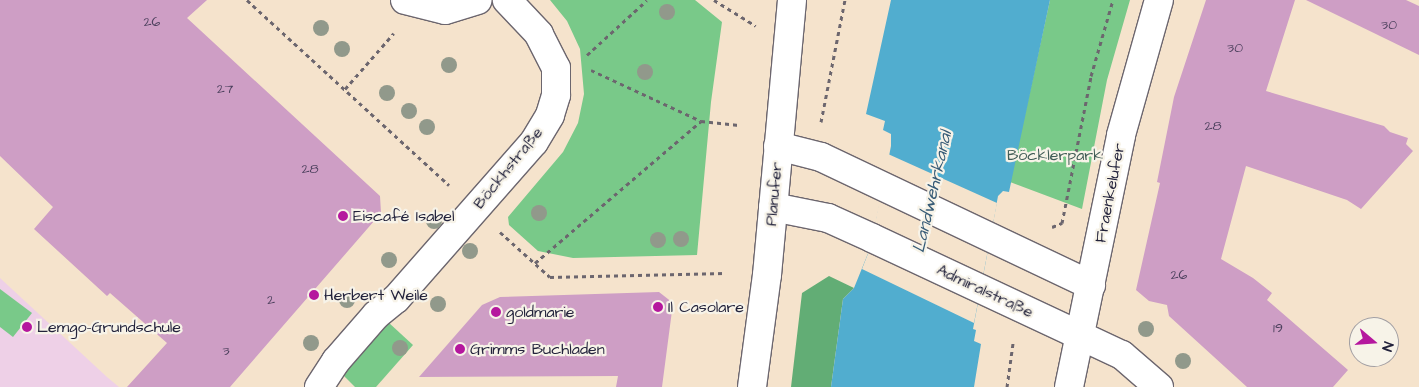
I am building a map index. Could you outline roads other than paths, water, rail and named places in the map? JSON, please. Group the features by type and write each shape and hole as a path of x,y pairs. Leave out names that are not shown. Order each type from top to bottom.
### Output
{"street":[{"path":"405,0 445,10 478,0"},
{"name":"Böckhstraße","path":"319,387 336,361 376,315 396,299 534,142 550,115 556,95 556,68 539,34 507,0"},
{"name":"Planufer","path":"752,387 773,207 792,0"},
{"name":"Fraenkelufer","path":"1069,387 1121,135 1159,0"},
{"path":"778,146 814,154 1091,285"},
{"name":"Admiralstraße","path":"773,207 828,218 872,238 1122,356 1159,387"}],"water":[{"name":"Landwehrkanal","path":"891,0 1050,0 1009,192 1003,191 998,196 973,329 976,330 974,341 981,344 974,387 831,387 843,299 854,288 871,246 891,146 891,134 883,130 885,121 866,114"}],"place":[{"name":"Eiscafé Isabel","path":"343,216"},
{"name":"Herbert Weile","path":"314,295"},
{"name":"Il Casolare","path":"658,307"},
{"name":"goldmarie","path":"496,312"},
{"name":"Lemgo-Grundschule","path":"27,327"},
{"name":"Grimms Buchladen","path":"460,349"}],"park label":[{"name":"Böcklerpark","path":"1055,155"}]}
